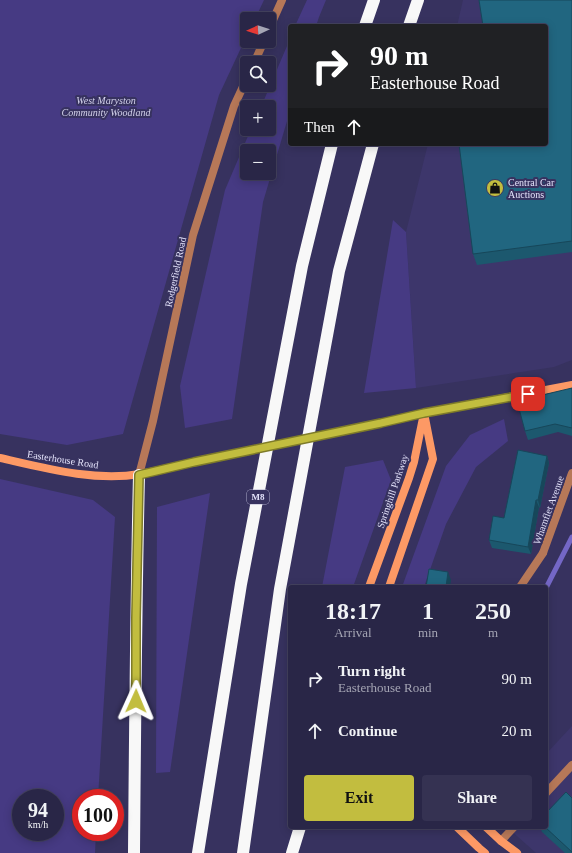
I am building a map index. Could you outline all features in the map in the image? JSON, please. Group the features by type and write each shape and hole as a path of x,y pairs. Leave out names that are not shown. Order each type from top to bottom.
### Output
{"highway":[{"path":"366,24 374,0"},
{"path":"411,24 418,0"},
{"name":"M8","path":"198,853 246,561 302,266 332,146"},
{"path":"243,853 282,581 339,271 372,146"},
{"path":"134,853 136,610 139,475"},
{"path":"292,853 299,829"}],"street":[{"path":"276,13 282,0"},
{"name":"Rodgerfield Road","path":"139,475 153,422 193,235 234,106 240,92"},
{"path":"390,585 433,459 424,413 572,385"},
{"name":"Easterhouse Road","path":"0,458 78,474 112,477 139,475 424,413"},
{"name":"Springhill Parkway","path":"370,585 409,478 414,462 424,413"},
{"name":"Whamflet Avenue","path":"521,585 543,553 572,473"},
{"path":"548,791 572,765"},
{"path":"459,829 485,853"},
{"path":"488,829 517,853"},
{"path":"501,841 512,829"}],"shaded area":[{"name":"Central Car Auctions","path":"463,0 572,0 572,360 554,367 416,388 406,232 428,146 548,146 548,24 457,24"},
{"path":"572,726 572,853 536,853 509,829 548,829 548,752"}],"green space":[{"name":"West Maryston Community Woodland","path":"0,0 264,0 258,12 240,12 241,48 219,95 123,434 67,445 0,434"},
{"path":"307,0 326,0 317,24 296,24"},
{"path":"288,44 288,118 276,158 276,144 245,144 248,136 276,136 276,100 264,100 267,92 276,92 276,72"},
{"path":"240,155 240,180 270,180 263,202 232,419 185,428 180,386 225,190"},
{"path":"393,220 406,232 416,388 364,393"},
{"path":"504,419 508,441 476,467 446,524 425,585 403,585 446,466 470,435"},
{"path":"383,460 391,480 354,585 322,585 345,467"},
{"path":"0,479 93,500 115,517 99,789 72,789 72,841 96,841 95,853 0,853"},
{"path":"210,493 170,772 156,773 157,507"}],"building":[{"path":"479,0 572,0 572,241 473,254 459,146 548,146 548,24 483,24"},
{"path":"572,388 572,428 555,424 525,431 517,401"},
{"path":"518,450 547,456 538,500 536,500 528,547 489,540 493,516 504,518"},
{"path":"429,569 448,572 446,585 426,585"},
{"path":"566,792 572,798 572,852 547,829 548,811"}],"waterway":[{"path":"548,585 572,537"}],"place":[{"name":"Central Car Auctions","path":"495,188"}],"route":[{"path":"136,701 139,475 424,413 528,394"}]}
